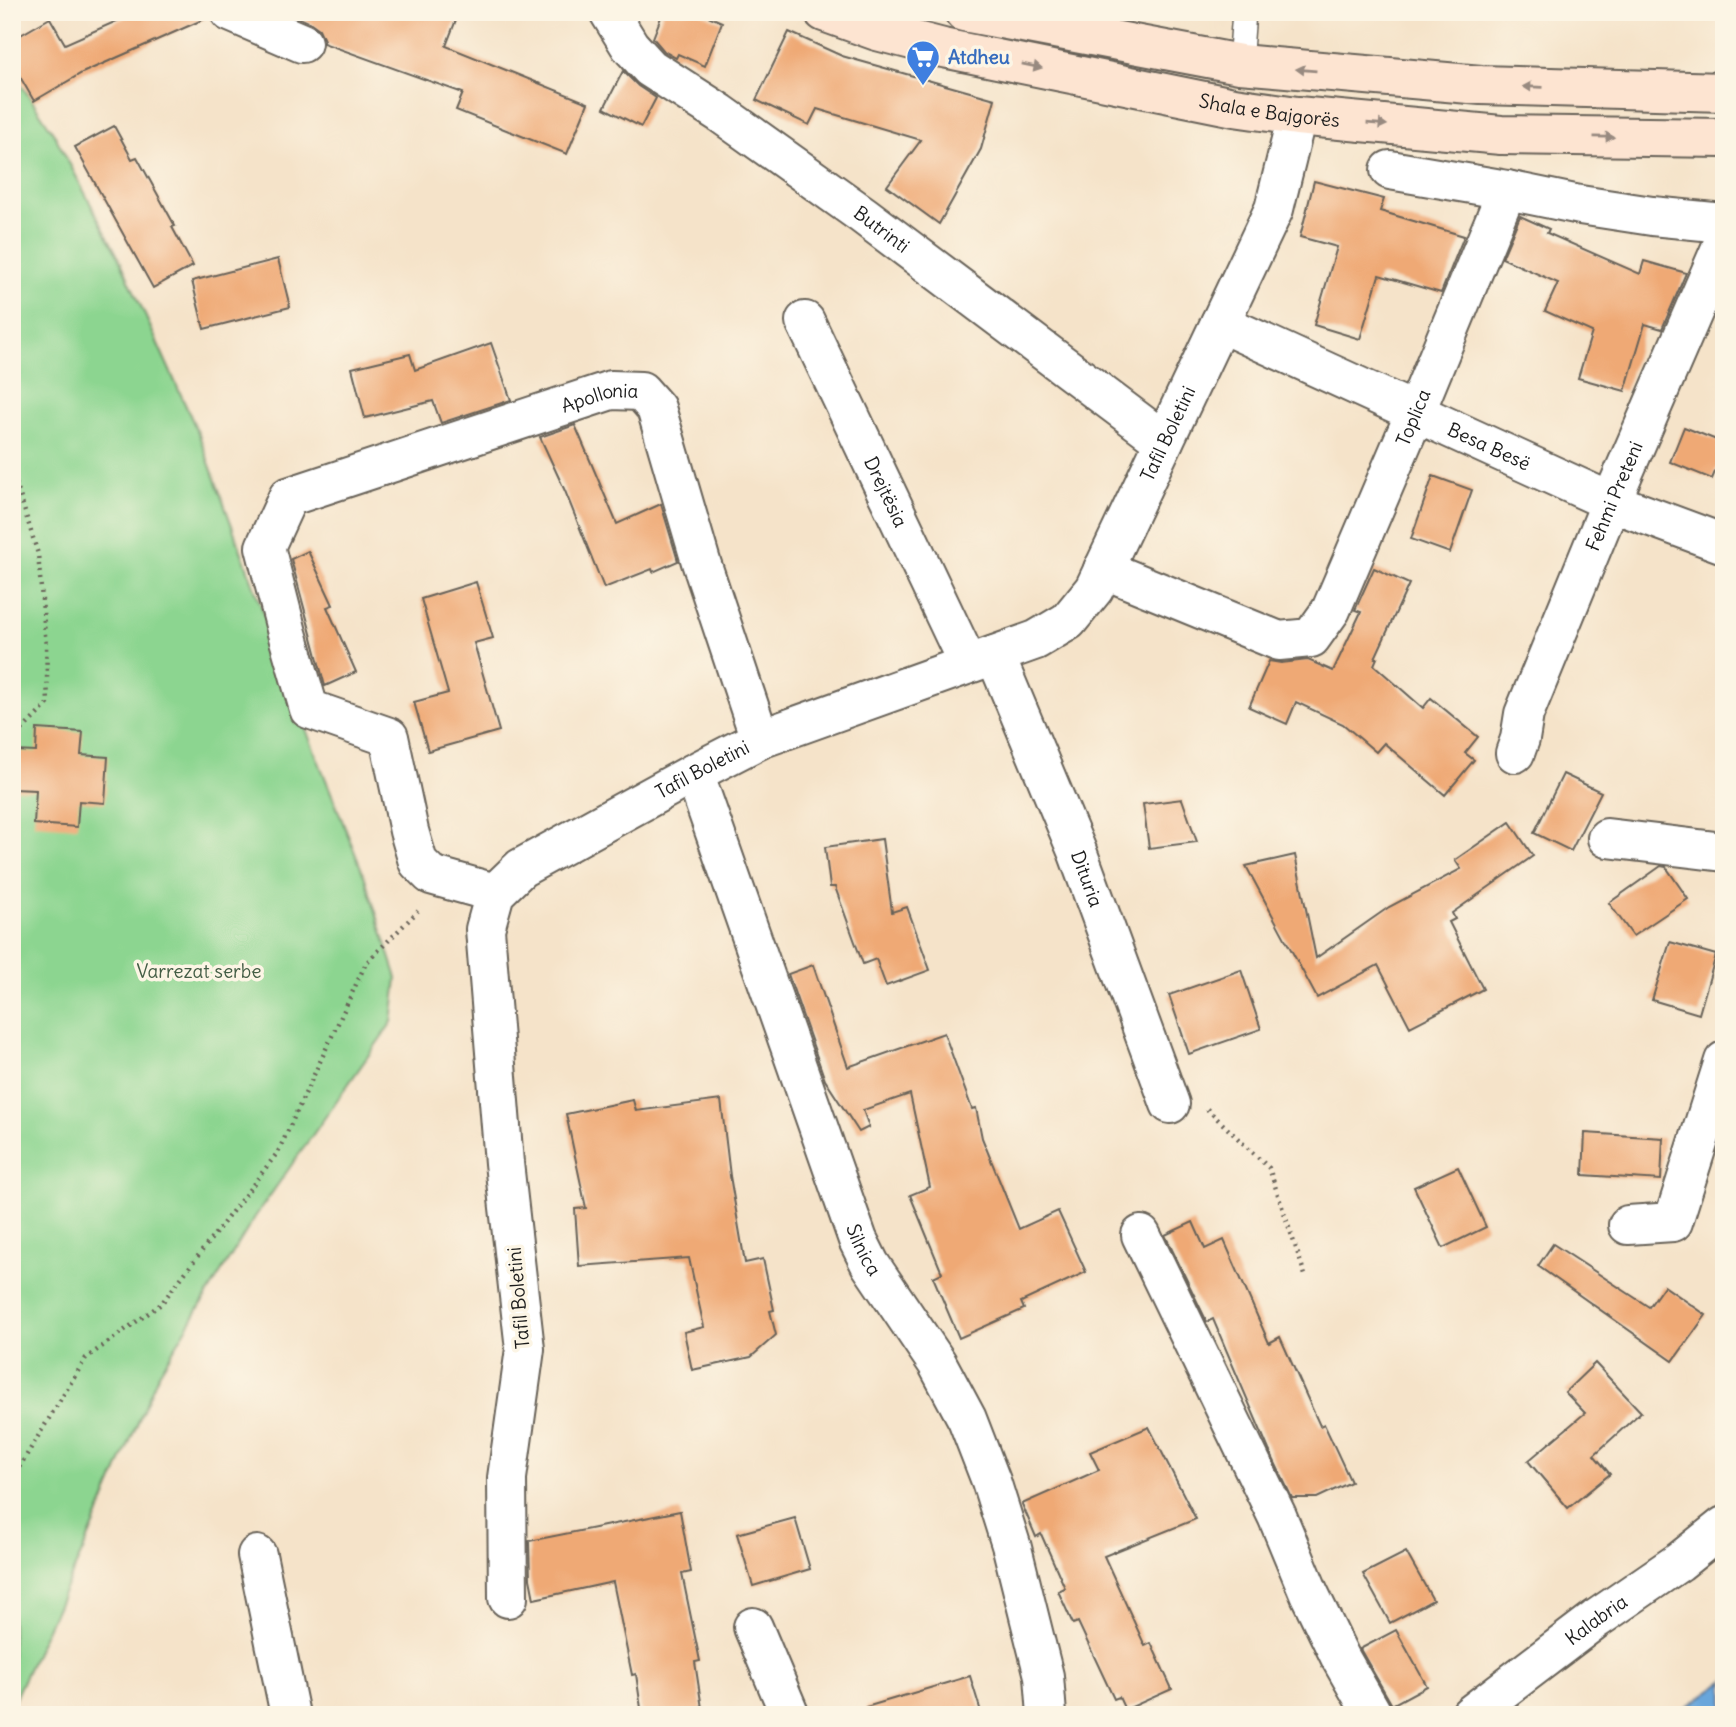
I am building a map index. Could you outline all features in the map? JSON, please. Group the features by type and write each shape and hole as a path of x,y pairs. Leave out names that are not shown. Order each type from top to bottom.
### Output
{"main road":[{"name":"Shala e Bajgorës","path":"824,12 877,31 943,48 1234,107 1297,116 1501,135 1724,138"},
{"name":"Shala e Bajgorës","path":"964,12 1240,64 1481,85 1724,92"}],"street":[{"path":"230,12 302,43"},
{"name":"Butrinti","path":"609,12 630,46 650,68 720,113 863,215 1164,441"},
{"path":"1234,107 1240,64"},
{"name":"Tafil Boletini","path":"508,1598 507,1478 525,1349 504,1163 485,929 495,893 521,868 760,739 1036,640 1068,621 1094,589 1274,209 1297,116"},
{"path":"1390,170 1580,205 1724,223"},
{"name":"Toplica","path":"1103,569 1279,641 1311,638 1331,610 1507,190"},
{"name":"Fehmi Preteni","path":"1515,753 1524,714 1611,502 1724,241"},
{"name":"Drejtësia","path":"805,321 982,659"},
{"name":"Besa Besë","path":"1220,323 1611,502 1724,544"},
{"name":"Apollonia","path":"448,880 431,875 418,862 389,737 309,709 265,547 288,497 611,390 641,391 656,408 701,562 760,739"},
{"name":"Dituria","path":"982,659 1077,851 1184,1103"},
{"name":"Silnica","path":"694,773 858,1240 870,1264 937,1363 967,1419 991,1481 1012,1548 1044,1676 1047,1715"},
{"path":"1607,838 1724,852"},
{"path":"448,880 495,893"},
{"path":"1628,1225 1673,1222 1724,1061"},
{"path":"1141,1235 1277,1516 1309,1594 1341,1659 1373,1715"},
{"name":"Kalabria","path":"1470,1715 1724,1526"},
{"path":"257,1555 290,1715"},
{"path":"753,1627 790,1715"}],"lane":[{"path":"1240,64 1244,13"}],"path":[{"path":"12,25 24,12"},
{"path":"12,470 38,554 48,704 12,740"},
{"path":"12,1479 86,1358 161,1304 278,1152 366,963 448,880"},
{"path":"1184,1103 1269,1168 1305,1275"}],"green space":[{"name":"Varrezat serbe","path":"12,71 53,132 121,262 199,435 307,732 365,878 397,978 392,1022 255,1217 158,1375 86,1544 12,1704"}],"water":[{"path":"1724,1681 1724,1715 1675,1715"}],"building":[{"path":"137,12 209,12 209,17 82,73 34,101 12,63 12,40 50,18 65,44"},
{"path":"286,12 459,12 446,46 588,103 567,154 456,110 463,93 323,43 319,29"},
{"path":"663,12 699,12 722,22 705,66 678,54 676,58 664,51 653,38"},
{"path":"789,32 842,56 995,99 981,149 939,224 887,186 921,140 817,109 809,125 756,100"},
{"path":"623,71 638,86 656,98 641,127 604,108"},
{"path":"114,126 132,159 137,157 175,226 172,227 193,266 153,288 75,147"},
{"path":"1314,181 1384,199 1380,211 1464,236 1441,293 1379,275 1360,339 1314,325 1337,247 1300,237"},
{"path":"1520,216 1549,229 1547,233 1640,274 1644,261 1686,273 1662,329 1645,324 1625,391 1578,378 1592,332 1545,311 1558,283 1502,258"},
{"path":"278,259 290,307 204,329 192,281"},
{"path":"491,343 511,400 441,423 433,401 365,418 352,368 410,354 415,370"},
{"path":"575,425 617,524 661,504 678,561 604,588 540,437"},
{"path":"1684,427 1724,443 1724,451 1712,479 1670,462"},
{"path":"1433,476 1472,490 1450,553 1411,539"},
{"path":"308,551 333,605 327,607 356,672 325,686 291,559"},
{"path":"1374,568 1409,584 1374,665 1423,708 1431,698 1478,737 1465,753 1474,760 1445,795 1384,743 1376,752 1343,724 1296,702 1287,724 1249,707 1269,661 1281,663 1308,660 1333,671 1361,612 1355,610"},
{"path":"476,582 493,638 474,643 499,731 428,751 414,702 448,693 421,599"},
{"path":"37,729 83,732 81,755 108,757 105,803 79,801 77,827 34,824 36,790 13,789 15,751 36,752"},
{"path":"1563,774 1601,792 1571,851 1534,833"},
{"path":"1182,799 1197,842 1149,848 1143,804"},
{"path":"1510,822 1533,856 1452,913 1455,919 1449,922 1483,989 1410,1027 1378,965 1317,998 1246,866 1295,855 1316,958 1389,907 1461,869 1455,860"},
{"path":"882,839 892,912 907,907 930,970 886,986 876,959 863,964 835,887 830,887 825,847"},
{"path":"1661,866 1666,867 1688,899 1633,936 1609,903"},
{"path":"1670,942 1716,955 1699,1014 1652,1000"},
{"path":"813,965 848,1067 944,1033 972,1109 976,1108 982,1138 1019,1229 1058,1211 1086,1272 1021,1302 1024,1309 959,1338 933,1277 942,1273 910,1195 930,1187 910,1094 863,1110 869,1127 859,1132 825,1080 788,974"},
{"path":"1241,970 1261,1029 1189,1054 1169,995"},
{"path":"633,1100 636,1111 721,1100 730,1176 745,1263 763,1259 774,1310 770,1311 776,1335 751,1357 692,1370 684,1332 704,1327 689,1258 579,1266 575,1209 586,1208 566,1114"},
{"path":"1585,1133 1663,1138 1661,1180 1583,1175"},
{"path":"1458,1167 1486,1227 1443,1248 1414,1187"},
{"path":"1193,1222 1205,1249 1224,1240 1269,1343 1280,1337 1320,1426 1324,1424 1351,1482 1317,1498 1292,1498 1213,1319 1207,1322 1165,1235"},
{"path":"1553,1244 1649,1307 1664,1286 1706,1315 1673,1361 1538,1266"},
{"path":"1595,1363 1641,1412 1594,1455 1610,1474 1568,1508 1528,1461 1585,1413 1565,1392"},
{"path":"1149,1427 1196,1519 1104,1556 1145,1646 1151,1643 1172,1689 1125,1710 1119,1697 1114,1699 1078,1622 1073,1624 1058,1591 1065,1588 1041,1534 1036,1537 1022,1504 1099,1470 1090,1452"},
{"path":"680,1511 691,1572 682,1574 700,1661 695,1662 703,1715 642,1715 636,1674 632,1675 613,1582 534,1599 530,1579 529,1541"},
{"path":"795,1518 810,1569 753,1586 737,1534"},
{"path":"1406,1552 1433,1600 1390,1623 1363,1574"},
{"path":"1396,1630 1427,1686 1392,1705 1360,1649"},
{"path":"970,1676 982,1715 867,1715 866,1707"}],"place":[{"name":"Atdheu","path":"923,87"}]}
